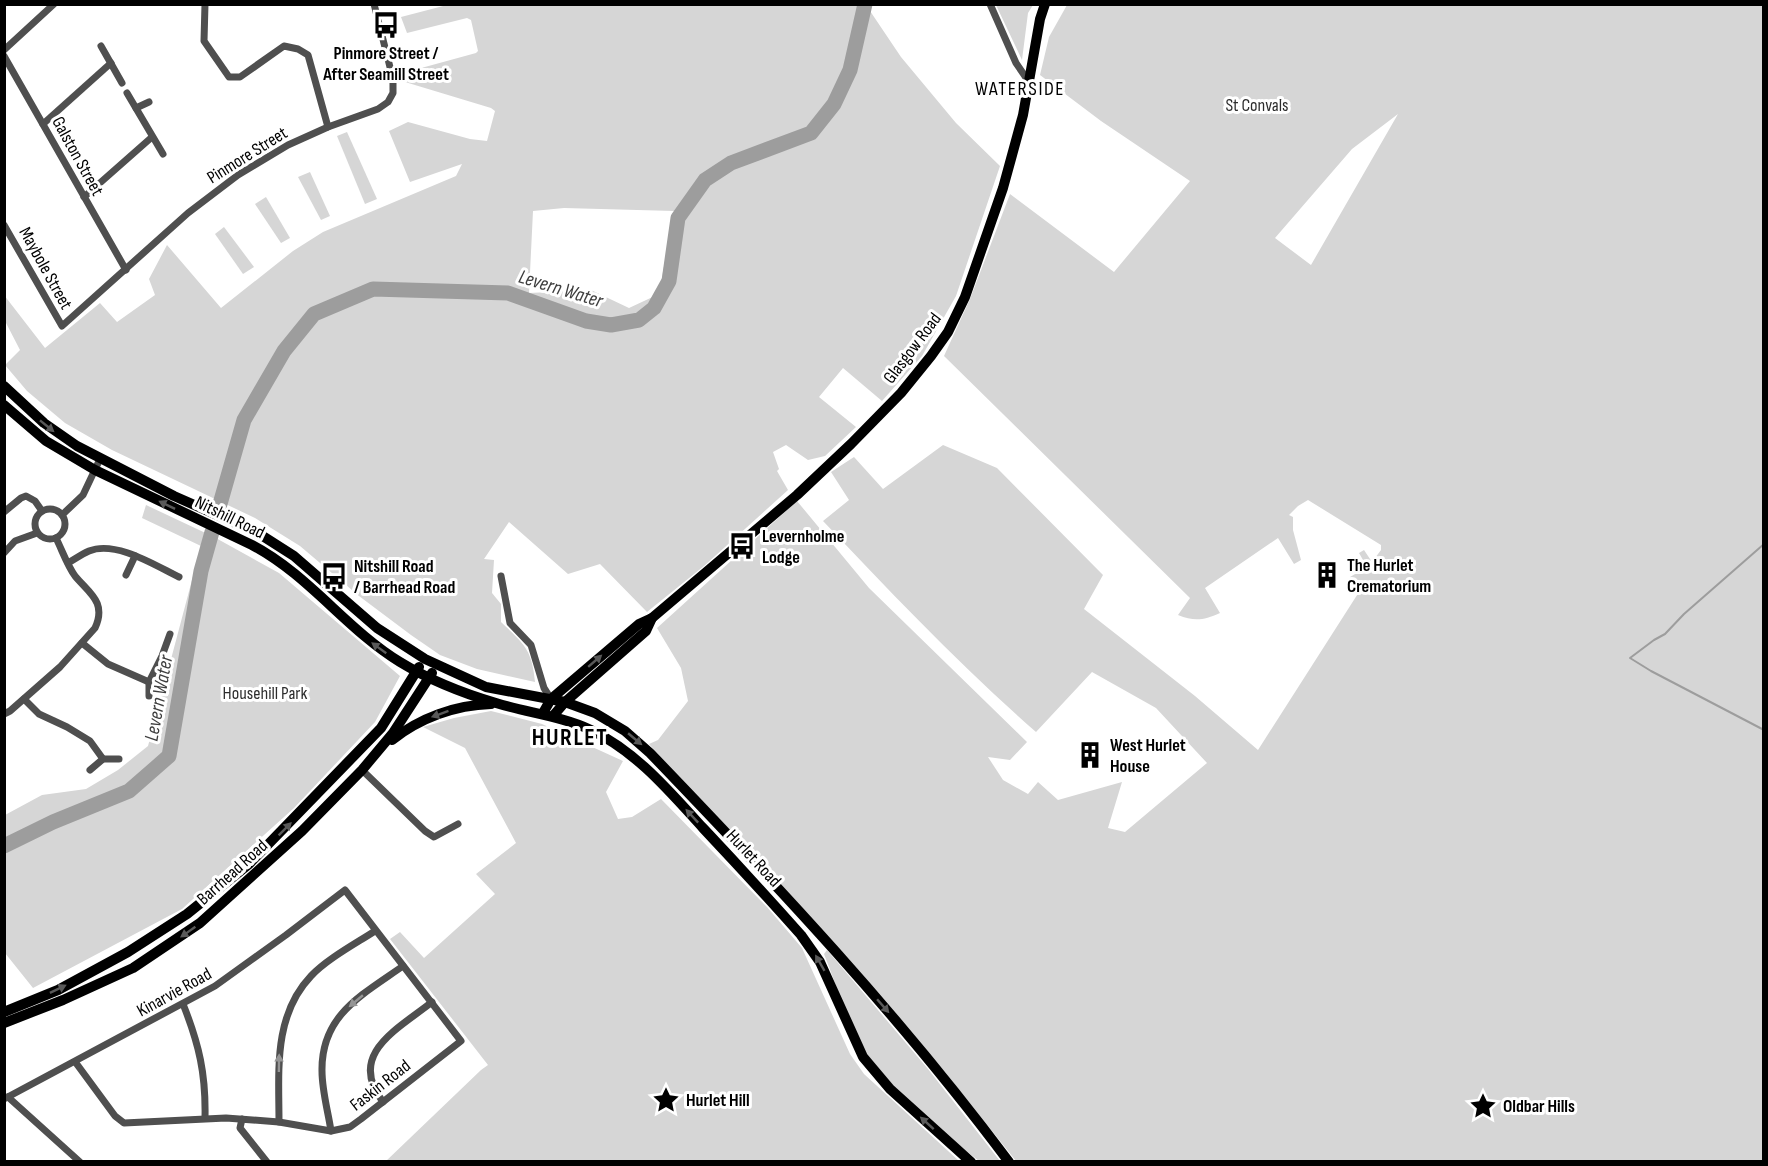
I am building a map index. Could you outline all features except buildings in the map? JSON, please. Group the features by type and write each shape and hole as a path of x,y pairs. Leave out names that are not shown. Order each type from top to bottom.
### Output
{"main road":[{"name":"Glasgow Road","path":"548,715 551,699 639,624 652,618 797,495 844,451 901,393 948,332 969,288 1003,188 1023,115 1040,19 1045,4"},
{"name":"Nitshill Road","path":"4,386 59,435 100,459 183,500 258,533 294,556 377,628 437,665"},
{"name":"Nitshill Road","path":"4,405 46,441 95,470 252,545 293,571 362,635 380,649 429,679"},
{"path":"252,545 258,533"},
{"name":"Glasgow Road","path":"548,715 646,631 652,618"},
{"name":"Barrhead Road","path":"4,1012 58,990 128,952 187,914 249,864 321,792 381,726 424,659"},
{"name":"Barrhead Road","path":"4,1023 24,1017 133,968 200,923 248,881 362,770 393,733 437,665"},
{"name":"Hurlet Road","path":"437,665 472,682 510,693 565,702 595,712 612,722 650,753 818,930 920,1048 1009,1161"},
{"name":"Hurlet Road","path":"429,679 459,692 498,704 548,715 591,730 637,760 675,797 801,935 820,962 863,1057 890,1089 971,1161"},
{"path":"382,748 404,731 436,715 463,707 498,704"},
{"path":"381,726 393,733"},
{"path":"321,792 331,801"}],"street":[{"path":"4,50 54,4"},
{"path":"205,4 204,41 228,77 240,77 284,46 298,49 308,55 328,127"},
{"name":"Pinmore Street","path":"62,326 189,213 238,175 288,145 385,105 391,98 393,79 374,4"},
{"path":"990,4 1016,63 1029,82"},
{"path":"100,46 122,83"},
{"name":"Galston Street","path":"4,56 126,270"},
{"path":"43,124 111,63"},
{"path":"127,93 163,154"},
{"path":"136,108 149,102"},
{"path":"84,197 152,137"},
{"name":"Maybole Street","path":"4,225 62,326"},
{"path":"62,515 83,495 100,459"},
{"path":"4,512 26,496 34,501 42,511"},
{"path":"54,510 62,515 65,522 64,529 56,538 47,539 37,533 34,524 36,517 42,511 54,510"},
{"path":"4,553 15,541 37,533"},
{"path":"4,714 60,667 82,644 98,622 98,605 95,597 74,575 56,538"},
{"path":"68,563 90,550 109,548 135,556 179,577"},
{"path":"126,575 135,556"},
{"path":"501,576 510,623 531,645 544,688 551,699"},
{"path":"149,696 149,681 170,634"},
{"path":"82,644 108,664 149,681"},
{"path":"24,699 39,714 68,727 90,741 103,759"},
{"path":"90,770 103,759 118,759"},
{"path":"362,770 424,831 434,837 458,824"},
{"name":"Faskin Road","path":"331,1131 350,1127 461,1041 345,890"},
{"name":"Kinarvie Road","path":"6,1098 76,1063 183,1004 237,971 345,890"},
{"path":"279,1122 279,1056 284,1025 294,999 312,976 375,931"},
{"path":"76,1063 115,1116 124,1123 205,1118 242,1119 279,1122 331,1131 322,1072 327,1035 334,1022 348,1008 403,966"},
{"path":"383,1102 375,1092 369,1075 374,1052 385,1039 432,1002"},
{"path":"183,1004 196,1037 204,1068 205,1118"},
{"path":"6,1098 80,1161"},
{"path":"242,1119 240,1128 267,1161"}],"green space":[{"path":"447,5 866,5 901,57 956,123 1000,166 956,296 922,356 882,401 843,368 819,397 856,427 825,456 808,460 786,445 773,452 779,469 777,471 788,490 704,566 647,612 600,564 568,574 509,522 484,559 494,560 492,593 501,604 501,622 526,648 532,662 535,682 477,669 440,655 359,596 300,546 255,518 112,450 65,423 27,391 5,365 20,350 5,321 4,295 45,348 100,303 117,322 155,295 149,279 167,245 221,308 293,251 323,232 456,176 462,164 410,182 389,131 408,122 470,139 487,141 495,111 405,82 403,73 476,53 478,51 471,20 467,18 407,33 401,17","holes":["564,208 674,211 659,294 629,308 591,290 529,293 533,211"]},
{"path":"996,5 1033,5 1028,13 1022,60"},
{"name":"St Convals","path":"1067,5 1763,5 1763,1161 1016,1161 945,1072 649,744 658,740 688,701 681,668 657,628 797,501 869,588 1027,742 1010,760 988,757 1003,780 1028,794 1038,782 1058,800 1122,782 1108,828 1125,832 1207,763 1156,708 1092,672 1036,732 954,655 823,521 849,500 831,472 854,457 883,489 943,445 997,468 1103,575 1084,609 1195,696 1258,750 1359,592 1350,577 1367,567 1359,553 1364,550 1372,562 1381,550 1381,545 1308,500 1289,515 1293,517 1293,530 1301,560 1294,564 1278,538 1205,588 1220,613 1199,619 1189,619 1178,615 1190,598 944,356 970,299 1010,194 1114,272 1190,181 1101,121 1040,75 1049,37","holes":["1398,114 1311,265 1275,238 1352,149"]},
{"path":"347,132 377,199 365,204 337,136"},
{"path":"310,172 330,216 321,220 298,177"},
{"path":"266,197 290,238 281,243 255,204"},
{"path":"224,227 254,267 243,274 215,234"},
{"name":"Househill Park","path":"146,505 214,537 279,573 400,676 375,722 294,808 182,909 33,988 5,953 5,815 42,795 86,789 118,770 148,746 201,546 142,518"},
{"path":"491,711 542,724 623,761 606,792 618,819 632,817 661,799 767,907 802,948 850,1054 864,1074 959,1161 385,1162 488,1065 390,939 400,932 424,958 495,894 476,874 516,843 465,748 423,727"},
{"path":"827,950 928,1069 1000,1161 979,1161 918,1111 876,1067 865,1052 848,1016 824,954"}],"waterway":[{"name":"Levern Water","path":"218,511 244,420 284,351 314,314 373,289 508,293 586,321 611,325 639,320 654,308 669,281 678,218 705,180 731,163 811,133 834,104 850,70 865,4"},
{"name":"Levern Water","path":"4,846 53,822 129,791 169,756 201,571 212,532"},
{"path":"1764,544 1684,614 1665,634 1630,658 1764,730"}],"place":[{"name":"Pinmore Street / After Seamill Street","path":"386,25"},
{"name":"Levernholme Lodge","path":"742,546"},
{"name":"The Hurlet Crematorium","path":"1327,575"},
{"name":"Nitshill Road / Barrhead Road","path":"334,576"},
{"name":"West Hurlet House","path":"1090,755"},
{"name":"Hurlet Hill","path":"666,1100"},
{"name":"Oldbar Hills","path":"1483,1106"}],"district":[{"name":"WATERSIDE","path":"1020,88"},
{"name":"HURLET","path":"570,737"}]}
